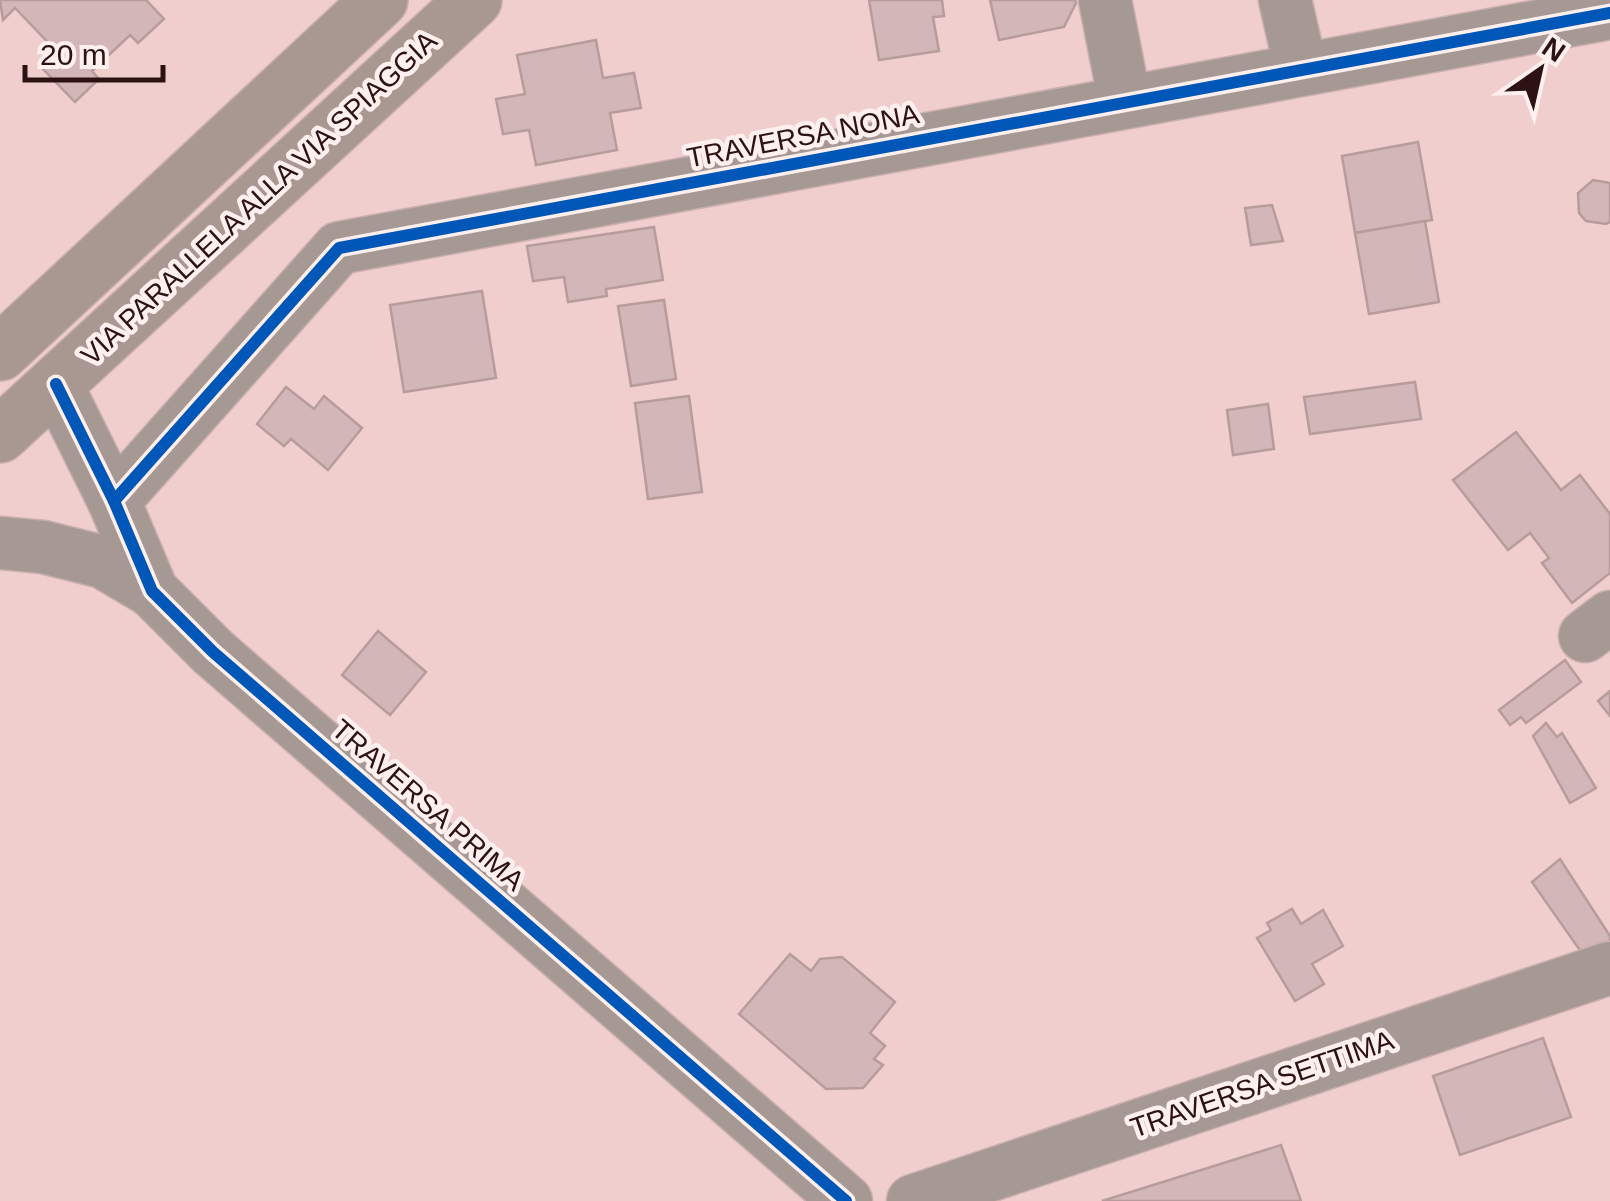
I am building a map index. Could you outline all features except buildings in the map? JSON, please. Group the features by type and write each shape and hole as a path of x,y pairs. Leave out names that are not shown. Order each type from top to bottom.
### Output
{"street":[{"path":"0,352 380,0"},
{"name":"VIA PARALLELA ALLA VIA SPIAGGIA","path":"0,435 474,0"},
{"path":"1105,0 1124,102"},
{"path":"1285,0 1301,68"},
{"name":"TRAVERSA NONA","path":"114,501 340,248 1301,68 1428,22 1610,13"},
{"name":"TRAVERSA PRIMA","path":"56,384 114,501 152,591 228,666 846,1201"},
{"path":"0,543 103,562 152,591"},
{"name":"TRAVERSA SETTIMA","path":"914,1201 1610,968"}],"cycle path":[{"path":"114,501 339,248 1610,13"},
{"path":"56,384 114,501 152,591 213,652 846,1201"}]}
